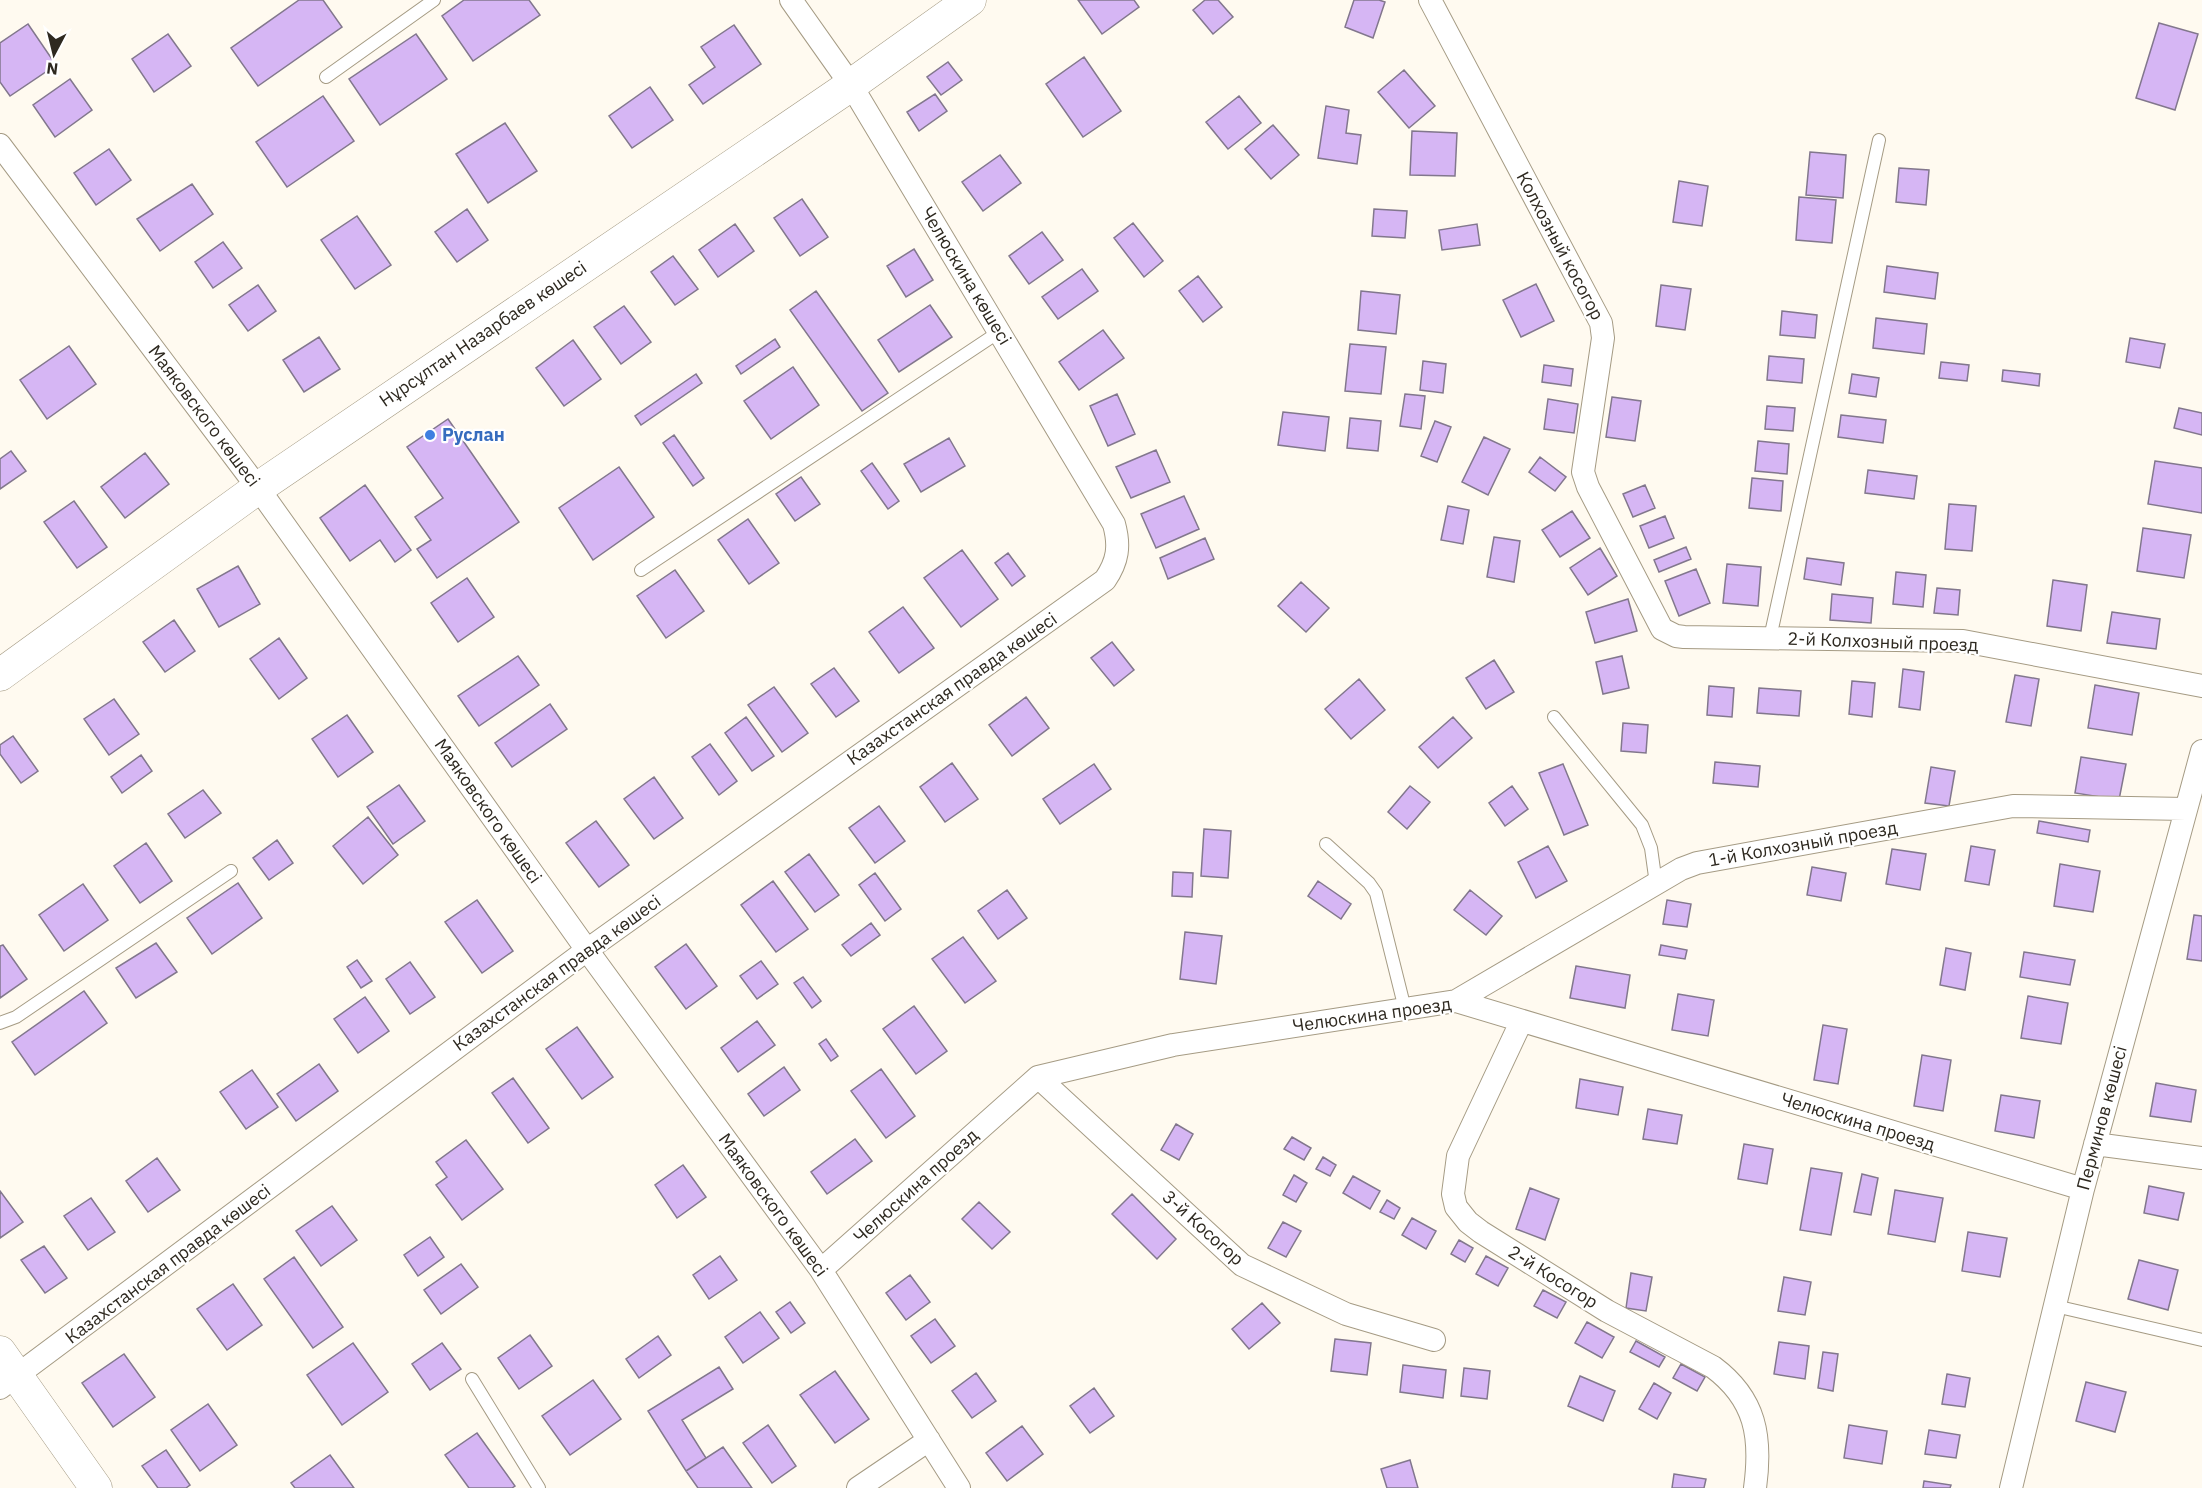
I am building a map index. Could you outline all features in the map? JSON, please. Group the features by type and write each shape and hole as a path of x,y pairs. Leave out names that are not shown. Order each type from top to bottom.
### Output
{"street":[{"name":"Челюскина көшесі","path":"791,0 851,85 1114,524 1118,544 1115,562"},
{"name":"Нұрсұлтан Назарбаев көшесі","path":"0,675 258,488 851,85 970,0"},
{"name":"Колхозный косогор","path":"1430,0 1601,323 1604,338 1583,472 1588,487 1657,622 1668,633"},
{"name":"Маяковского көшесі","path":"0,145 258,488 586,950 821,1270 959,1488"},
{"name":"Казахстанская правда көшесі","path":"6,1372 586,950 1105,580 1115,562"},
{"name":"2-й Колхозный проезд","path":"1668,633 1684,637 1963,641 2202,686"},
{"name":"Перминов көшесі","path":"2012,1488 2083,1189 2186,809 2199,773 2202,751"},
{"name":"1-й Колхозный проезд","path":"1456,1001 1681,869 1705,861 2013,806 2186,809"},
{"name":"Челюскина проезд","path":"821,1270 1038,1077 1173,1045 1456,1001 2083,1189"},
{"name":"2-й Косогор","path":"1521,1022 1458,1156 1453,1194 1456,1207 1468,1222 1482,1232 1606,1311 1713,1367 1725,1376 1743,1395 1753,1424 1759,1454 1755,1488"},
{"name":"3-й Косогор","path":"1038,1077 1242,1265 1346,1314 1434,1340"},
{"path":"2095,1144 2202,1158"},
{"path":"6,1372 96,1488"},
{"path":"858,1488 929,1440"}],"lane":[{"path":"326,78 434,0"},
{"path":"1770,638 1879,140"},
{"path":"641,570 999,332"},
{"path":"1554,717 1642,825 1651,848 1656,884"},
{"path":"1326,844 1369,882 1376,893 1405,1009"},
{"path":"0,1023 16,1017 231,871"},
{"path":"2055,1306 2202,1340"},
{"path":"472,1379 539,1488"}],"building":[{"path":"299,0 323,0 342,27 258,86 231,48"},
{"path":"464,0 529,0 540,15 473,61 442,16"},
{"path":"1078,0 1134,0 1139,7 1102,34"},
{"path":"1205,0 1218,0 1233,17 1213,34 1193,10"},
{"path":"1354,0 1385,2 1373,38 1345,27"},
{"path":"2159,23 2198,34 2175,110 2136,98"},
{"path":"28,24 56,65 10,96 0,82 0,43"},
{"path":"734,25 761,64 703,104 689,85 715,67 701,47"},
{"path":"168,34 191,66 154,92 132,59"},
{"path":"416,34 447,79 380,125 349,79"},
{"path":"1084,57 1121,111 1083,137 1046,84"},
{"path":"948,62 962,80 941,95 927,77"},
{"path":"1404,70 1435,106 1409,128 1378,92"},
{"path":"70,79 92,110 55,137 33,105"},
{"path":"650,87 673,120 632,148 609,116"},
{"path":"935,94 947,111 919,131 907,112"},
{"path":"323,96 354,141 287,187 256,142"},
{"path":"1239,96 1261,123 1228,149 1206,122"},
{"path":"1326,106 1349,110 1346,133 1361,135 1357,164 1318,158"},
{"path":"505,123 537,171 488,203 456,154"},
{"path":"1273,125 1299,155 1271,179 1245,149"},
{"path":"1412,131 1457,133 1455,176 1410,175"},
{"path":"109,149 131,180 96,205 74,173"},
{"path":"1810,152 1846,155 1843,198 1806,195"},
{"path":"1000,155 1021,183 983,211 962,182"},
{"path":"1899,168 1929,170 1926,205 1896,202"},
{"path":"1679,181 1708,186 1702,226 1673,222"},
{"path":"192,184 213,214 160,251 137,219"},
{"path":"1799,197 1836,200 1832,243 1796,240"},
{"path":"802,199 828,237 800,256 774,218"},
{"path":"467,209 488,240 457,262 435,232"},
{"path":"1374,209 1407,211 1405,238 1372,236"},
{"path":"357,216 391,265 355,289 321,240"},
{"path":"1133,223 1163,261 1144,277 1114,238"},
{"path":"735,224 754,251 718,277 699,250"},
{"path":"1477,224 1480,245 1442,250 1439,230"},
{"path":"1042,232 1063,260 1029,284 1009,256"},
{"path":"223,242 242,268 213,288 195,262"},
{"path":"914,249 933,280 906,297 887,266"},
{"path":"673,256 698,289 675,305 651,272"},
{"path":"1887,266 1938,273 1935,299 1884,292"},
{"path":"1082,269 1098,291 1058,319 1042,297"},
{"path":"1198,276 1222,307 1203,322 1179,291"},
{"path":"1536,284 1554,321 1521,337 1503,300"},
{"path":"258,285 276,311 248,331 229,305"},
{"path":"1661,285 1691,289 1685,330 1656,326"},
{"path":"816,291 888,393 862,411 790,310"},
{"path":"1361,291 1400,295 1396,334 1358,330"},
{"path":"930,305 952,337 899,372 878,340"},
{"path":"624,306 651,342 621,364 594,327"},
{"path":"1782,311 1817,315 1815,338 1780,335"},
{"path":"1876,318 1927,324 1924,354 1873,348"},
{"path":"1103,330 1124,358 1079,390 1059,362"},
{"path":"319,337 340,369 304,392 283,360"},
{"path":"2130,338 2165,344 2160,368 2126,362"},
{"path":"775,339 780,347 741,374 736,366"},
{"path":"573,340 601,379 564,406 536,368"},
{"path":"1350,344 1386,347 1381,394 1345,391"},
{"path":"69,346 96,384 47,419 20,380"},
{"path":"1769,356 1804,359 1802,383 1767,380"},
{"path":"1423,361 1446,364 1443,393 1420,390"},
{"path":"1941,362 1969,365 1967,381 1939,378"},
{"path":"1544,365 1573,369 1571,386 1542,382"},
{"path":"793,367 819,405 771,439 744,401"},
{"path":"2003,370 2040,374 2039,386 2002,381"},
{"path":"696,374 702,383 641,425 635,416"},
{"path":"1852,374 1879,378 1876,397 1849,393"},
{"path":"1117,394 1135,434 1108,446 1090,406"},
{"path":"1405,394 1425,396 1421,429 1400,426"},
{"path":"1612,397 1641,401 1635,441 1606,437"},
{"path":"1548,399 1578,404 1574,433 1544,429"},
{"path":"1767,406 1795,408 1793,431 1765,429"},
{"path":"2179,408 2202,413 2202,435 2174,428"},
{"path":"1283,412 1329,417 1325,451 1278,445"},
{"path":"1841,415 1886,420 1883,443 1838,437"},
{"path":"1350,418 1381,421 1378,451 1347,448"},
{"path":"448,419 519,522 437,578 417,549 431,540 415,517 443,498 407,447"},
{"path":"1435,421 1451,427 1437,462 1421,456"},
{"path":"674,435 704,478 693,486 663,443"},
{"path":"1484,437 1510,449 1488,495 1462,482"},
{"path":"949,438 965,466 921,492 904,464"},
{"path":"1758,441 1789,444 1787,474 1755,471"},
{"path":"1156,450 1170,482 1131,498 1116,467"},
{"path":"11,451 26,471 0,489 0,459"},
{"path":"145,453 169,484 125,518 101,487"},
{"path":"1540,457 1566,477 1555,491 1529,472"},
{"path":"2155,461 2202,468 2202,513 2148,504"},
{"path":"872,463 899,501 888,509 861,471"},
{"path":"619,467 654,517 593,560 559,508"},
{"path":"1868,470 1917,476 1914,499 1865,493"},
{"path":"801,477 820,504 795,521 776,494"},
{"path":"1752,478 1783,481 1781,511 1749,508"},
{"path":"365,485 411,550 395,562 380,540 350,561 320,518"},
{"path":"1645,485 1655,508 1633,517 1623,494"},
{"path":"1184,496 1199,529 1156,548 1141,514"},
{"path":"74,501 107,547 77,568 44,522"},
{"path":"1949,504 1976,506 1972,551 1945,549"},
{"path":"1448,506 1469,510 1463,544 1441,540"},
{"path":"1572,511 1590,538 1560,557 1542,530"},
{"path":"1665,516 1674,538 1649,548 1640,526"},
{"path":"748,519 779,563 749,584 718,540"},
{"path":"2143,528 2191,535 2184,578 2137,571"},
{"path":"1494,537 1520,541 1514,582 1487,577"},
{"path":"1205,538 1214,559 1168,579 1160,558"},
{"path":"1686,547 1691,559 1659,572 1654,560"},
{"path":"1600,548 1617,576 1588,595 1570,568"},
{"path":"962,550 998,599 961,627 924,578"},
{"path":"1008,553 1025,576 1012,586 995,563"},
{"path":"1807,558 1844,563 1841,585 1804,579"},
{"path":"1727,564 1761,567 1758,606 1723,603"},
{"path":"238,566 260,604 219,627 197,589"},
{"path":"1696,569 1710,603 1679,616 1665,581"},
{"path":"675,570 704,611 666,638 637,596"},
{"path":"1896,572 1926,575 1923,607 1893,604"},
{"path":"467,578 494,617 458,642 431,603"},
{"path":"2053,580 2087,585 2081,631 2047,626"},
{"path":"1301,582 1329,608 1306,632 1278,606"},
{"path":"1937,588 1960,590 1958,615 1934,613"},
{"path":"1832,594 1873,598 1871,623 1830,620"},
{"path":"1628,599 1637,631 1595,643 1586,612"},
{"path":"903,607 934,648 899,673 869,632"},
{"path":"2112,612 2160,619 2156,649 2107,643"},
{"path":"174,620 195,651 165,672 143,642"},
{"path":"279,638 307,678 279,699 250,659"},
{"path":"1112,642 1134,670 1114,686 1091,658"},
{"path":"518,656 539,685 479,726 458,696"},
{"path":"1622,656 1629,688 1603,694 1596,662"},
{"path":"1494,660 1514,692 1486,709 1466,678"},
{"path":"834,668 859,701 836,717 811,684"},
{"path":"1903,669 1924,672 1920,710 1899,707"},
{"path":"2015,675 2039,679 2031,726 2006,722"},
{"path":"1359,679 1385,710 1351,739 1325,709"},
{"path":"1852,681 1875,683 1872,717 1849,714"},
{"path":"2095,685 2139,693 2132,735 2088,728"},
{"path":"1709,686 1734,688 1732,717 1707,715"},
{"path":"774,687 808,733 782,752 748,705"},
{"path":"1759,688 1801,691 1799,716 1757,713"},
{"path":"1026,697 1049,728 1012,756 989,725"},
{"path":"114,699 139,734 109,755 84,719"},
{"path":"550,704 567,729 512,767 495,743"},
{"path":"347,715 373,752 338,777 312,739"},
{"path":"746,717 774,756 752,771 725,733"},
{"path":"1453,717 1472,738 1438,768 1419,747"},
{"path":"1623,723 1648,725 1646,753 1621,751"},
{"path":"13,736 38,771 21,783 0,754 0,745"},
{"path":"710,744 737,781 719,795 692,757"},
{"path":"141,755 152,771 122,793 111,777"},
{"path":"2081,757 2126,764 2119,800 2075,793"},
{"path":"1715,762 1760,766 1758,787 1713,783"},
{"path":"952,763 978,799 945,822 920,787"},
{"path":"1094,764 1111,789 1060,824 1043,799"},
{"path":"1563,764 1588,825 1564,835 1539,773"},
{"path":"1931,767 1955,771 1949,806 1925,803"},
{"path":"654,777 683,818 654,839 624,799"},
{"path":"399,785 425,821 393,844 367,807"},
{"path":"1410,786 1430,802 1407,829 1388,812"},
{"path":"1512,786 1528,809 1505,826 1489,803"},
{"path":"203,790 221,813 185,838 168,814"},
{"path":"879,806 905,841 875,863 849,828"},
{"path":"368,817 398,855 363,884 333,846"},
{"path":"596,821 629,865 599,887 566,843"},
{"path":"2039,821 2090,830 2088,842 2037,833"},
{"path":"1204,829 1231,831 1228,878 1201,876"},
{"path":"277,840 293,863 269,880 253,858"},
{"path":"146,843 172,881 140,903 114,866"},
{"path":"1548,846 1567,881 1536,898 1518,862"},
{"path":"1971,846 1995,850 1989,885 1965,881"},
{"path":"1892,849 1926,854 1920,890 1886,884"},
{"path":"809,854 839,895 815,912 785,872"},
{"path":"2060,864 2100,871 2093,912 2054,906"},
{"path":"1812,867 1846,873 1841,901 1807,895"},
{"path":"1173,872 1193,873 1192,897 1172,896"},
{"path":"875,873 901,909 885,921 859,885"},
{"path":"773,881 808,929 776,952 741,905"},
{"path":"1318,881 1351,904 1341,919 1308,896"},
{"path":"238,883 262,918 212,954 187,918"},
{"path":"83,884 108,920 64,951 39,915"},
{"path":"1007,890 1027,918 998,939 978,911"},
{"path":"1470,890 1502,916 1486,935 1454,910"},
{"path":"477,900 513,951 482,973 445,922"},
{"path":"1667,900 1691,904 1687,927 1663,924"},
{"path":"2194,915 2202,916 2202,961 2187,959"},
{"path":"871,923 880,935 851,956 842,945"},
{"path":"1185,932 1222,936 1216,984 1180,979"},
{"path":"963,937 996,981 965,1003 932,959"},
{"path":"156,943 177,972 136,998 116,968"},
{"path":"686,944 717,986 686,1009 655,967"},
{"path":"3,945 27,979 0,998 0,946"},
{"path":"1661,945 1687,950 1685,959 1659,955"},
{"path":"1946,948 1971,953 1965,990 1940,985"},
{"path":"2024,952 2075,960 2070,985 2020,977"},
{"path":"357,960 372,981 361,988 347,967"},
{"path":"761,961 778,984 757,999 740,976"},
{"path":"410,962 435,997 410,1014 386,979"},
{"path":"1576,966 1630,975 1625,1008 1570,998"},
{"path":"803,977 821,1001 812,1008 794,983"},
{"path":"84,991 107,1023 35,1075 12,1042"},
{"path":"1678,994 1714,1000 1708,1036 1672,1030"},
{"path":"2028,996 2068,1003 2061,1044 2021,1038"},
{"path":"365,997 389,1031 358,1053 334,1019"},
{"path":"914,1006 947,1051 916,1074 883,1029"},
{"path":"757,1021 775,1045 738,1072 721,1048"},
{"path":"1823,1025 1847,1029 1838,1084 1814,1080"},
{"path":"577,1027 613,1077 582,1099 546,1049"},
{"path":"826,1039 838,1056 831,1061 819,1044"},
{"path":"1922,1055 1951,1060 1943,1111 1914,1106"},
{"path":"319,1064 338,1091 296,1121 277,1094"},
{"path":"784,1067 800,1090 764,1116 748,1094"},
{"path":"881,1069 915,1116 886,1138 851,1091"},
{"path":"252,1070 278,1107 246,1129 220,1092"},
{"path":"513,1078 549,1128 528,1143 492,1093"},
{"path":"1580,1079 1623,1087 1618,1115 1576,1108"},
{"path":"2156,1083 2196,1090 2191,1122 2150,1116"},
{"path":"2001,1095 2040,1101 2034,1138 1995,1131"},
{"path":"1648,1109 1682,1115 1677,1144 1643,1139"},
{"path":"1176,1124 1193,1134 1179,1160 1161,1150"},
{"path":"1292,1137 1311,1148 1304,1160 1284,1149"},
{"path":"855,1139 872,1161 827,1194 811,1172"},
{"path":"466,1140 503,1189 462,1220 436,1185 447,1177 436,1162"},
{"path":"1744,1144 1773,1149 1767,1184 1738,1179"},
{"path":"1323,1157 1336,1165 1330,1176 1316,1169"},
{"path":"157,1158 180,1190 148,1212 126,1181"},
{"path":"683,1165 706,1197 677,1218 655,1185"},
{"path":"1811,1168 1842,1173 1831,1235 1800,1230"},
{"path":"1862,1174 1878,1178 1871,1215 1854,1212"},
{"path":"1294,1175 1307,1183 1296,1202 1283,1195"},
{"path":"1353,1176 1380,1191 1370,1209 1343,1193"},
{"path":"2149,1186 2184,1193 2178,1220 2144,1213"},
{"path":"1530,1188 1559,1199 1545,1240 1516,1229"},
{"path":"1895,1190 1943,1198 1935,1242 1888,1234"},
{"path":"0,1191 23,1222 0,1238"},
{"path":"1132,1194 1176,1239 1157,1259 1112,1214"},
{"path":"91,1198 115,1232 88,1250 64,1216"},
{"path":"1387,1200 1400,1208 1394,1219 1380,1212"},
{"path":"979,1202 1010,1232 992,1249 962,1219"},
{"path":"332,1206 357,1240 321,1266 296,1231"},
{"path":"1412,1218 1436,1231 1426,1249 1402,1235"},
{"path":"1283,1222 1301,1231 1286,1257 1268,1248"},
{"path":"1968,1232 2007,1238 2000,1277 1962,1271"},
{"path":"430,1237 444,1257 418,1276 404,1255"},
{"path":"1459,1240 1473,1248 1465,1262 1451,1254"},
{"path":"44,1246 67,1278 45,1293 21,1260"},
{"path":"720,1256 737,1280 709,1299 693,1275"},
{"path":"1486,1256 1508,1268 1498,1286 1476,1274"},
{"path":"294,1257 343,1327 313,1348 264,1279"},
{"path":"2139,1260 2178,1270 2168,1310 2128,1299"},
{"path":"461,1264 478,1287 441,1314 424,1290"},
{"path":"1631,1273 1652,1277 1646,1311 1626,1308"},
{"path":"910,1275 930,1302 906,1320 886,1293"},
{"path":"1784,1277 1811,1282 1805,1315 1778,1311"},
{"path":"233,1284 262,1325 227,1350 197,1309"},
{"path":"1543,1290 1566,1302 1557,1318 1534,1306"},
{"path":"790,1302 805,1323 791,1333 776,1312"},
{"path":"1262,1303 1280,1323 1249,1349 1232,1329"},
{"path":"760,1312 779,1338 743,1363 725,1337"},
{"path":"935,1319 955,1346 931,1363 911,1336"},
{"path":"1587,1322 1614,1337 1602,1358 1575,1343"},
{"path":"530,1335 552,1366 519,1389 498,1358"},
{"path":"658,1336 671,1355 639,1378 626,1359"},
{"path":"1335,1339 1371,1343 1367,1375 1331,1371"},
{"path":"1636,1341 1665,1357 1659,1367 1630,1352"},
{"path":"1779,1342 1809,1346 1805,1379 1774,1374"},
{"path":"353,1343 388,1392 342,1425 307,1375"},
{"path":"442,1343 461,1369 430,1390 412,1364"},
{"path":"1823,1352 1838,1354 1833,1391 1818,1388"},
{"path":"124,1354 155,1397 113,1427 82,1383"},
{"path":"1681,1364 1705,1377 1697,1391 1673,1378"},
{"path":"1403,1365 1446,1370 1443,1398 1400,1392"},
{"path":"719,1367 733,1389 682,1420 706,1458 686,1471 648,1411"},
{"path":"1464,1368 1490,1371 1487,1399 1461,1396"},
{"path":"835,1371 869,1419 835,1443 800,1395"},
{"path":"976,1373 996,1401 972,1418 952,1391"},
{"path":"1947,1374 1970,1378 1965,1407 1942,1404"},
{"path":"1580,1376 1615,1391 1603,1421 1568,1406"},
{"path":"593,1380 621,1419 570,1455 542,1416"},
{"path":"2086,1382 2126,1392 2115,1432 2076,1421"},
{"path":"1654,1383 1671,1393 1657,1419 1639,1409"},
{"path":"1094,1388 1114,1416 1090,1433 1070,1406"},
{"path":"208,1404 237,1445 200,1471 171,1430"},
{"path":"768,1425 796,1466 772,1483 743,1443"},
{"path":"1849,1425 1887,1431 1882,1464 1844,1458"},
{"path":"1022,1426 1043,1454 1007,1481 986,1453"},
{"path":"1929,1430 1960,1435 1956,1458 1925,1454"},
{"path":"477,1433 515,1486 512,1488 469,1488 445,1455"},
{"path":"723,1447 752,1488 698,1488 686,1471"},
{"path":"166,1450 190,1485 186,1488 158,1488 142,1466"},
{"path":"330,1455 354,1488 295,1488 291,1483"},
{"path":"1410,1460 1418,1488 1387,1488 1381,1469"},
{"path":"1674,1474 1706,1479 1704,1488 1672,1488"},
{"path":"1924,1481 1951,1485 1950,1488 1923,1488"}],"place":[{"name":"Руслан","path":"430,435"}]}
